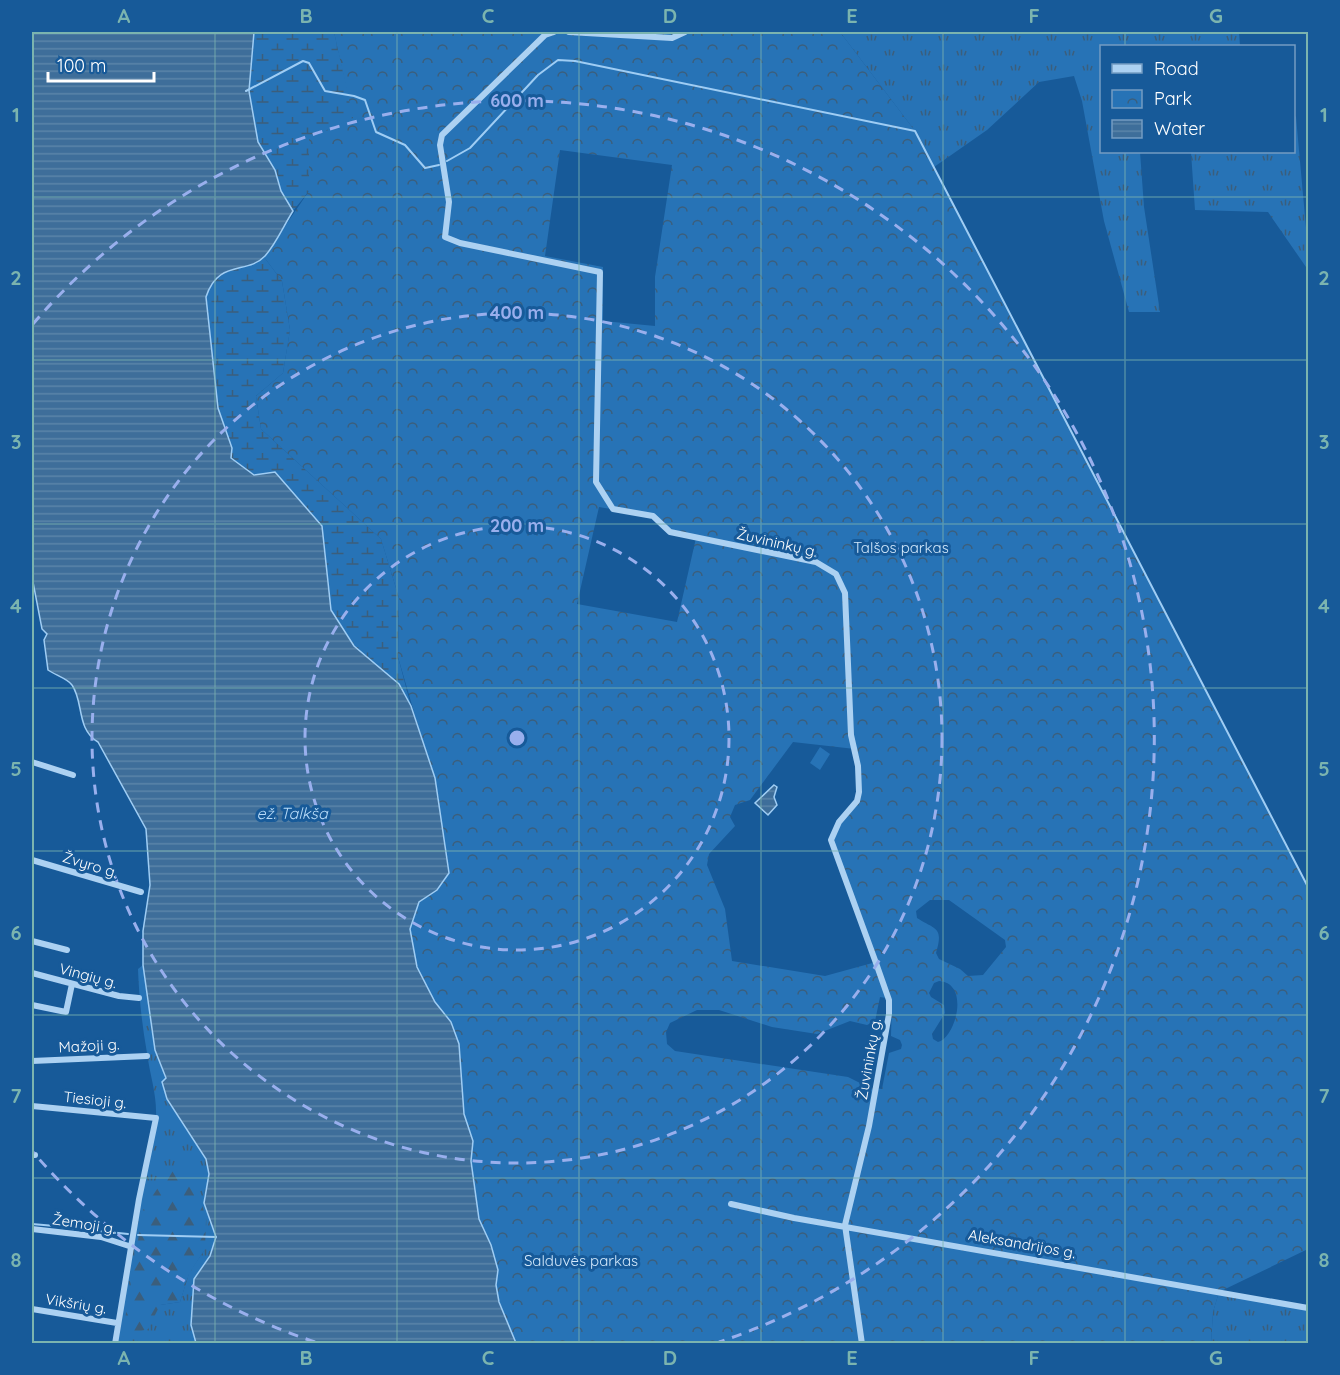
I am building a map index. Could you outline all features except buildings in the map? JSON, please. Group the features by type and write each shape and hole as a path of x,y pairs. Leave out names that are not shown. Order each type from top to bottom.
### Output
{"street":[{"name":"Žuvininkų g.","path":"554,32 545,35 442,135 441,145 449,202 445,237 459,243 600,272 596,482 613,509 653,516 669,532 816,562 836,574 845,593 850,735 858,766 859,792 857,801 838,822 831,840 889,1000 889,1014 869,1126 845,1224 862,1344"},
{"path":"569,32 672,38 685,32"},
{"path":"32,762 73,775"},
{"name":"Žvyro g.","path":"32,860 141,892"},
{"path":"32,941 67,950"},
{"name":"Vingių g.","path":"32,973 119,996 139,998"},
{"path":"32,1005 66,1012 72,984"},
{"name":"Mažoji g.","path":"32,1061 147,1056"},
{"name":"Tiesioji g.","path":"32,1106 156,1118 132,1247"},
{"name":"Aleksandrijos g.","path":"731,1204 794,1218 845,1224 1308,1308"},
{"name":"Žemoji g.","path":"32,1229 101,1237 132,1247"},
{"path":"115,1344 132,1247"},
{"name":"Vikšrių g.","path":"32,1309 117,1323"}],"green space":[{"path":"254,32 334,32 354,118 309,139 309,191 293,211 281,191 275,170 258,142 249,91"},
{"name":"Talšos parkas","path":"334,32 840,32 915,131 1308,887 1308,1249 1219,1292 1213,1312 1211,1343 516,1343 499,1302 496,1285 498,1270 491,1245 479,1219 471,1161 473,1141 464,1114 459,1044 451,1022 435,1002 417,968 410,929 419,902 437,890 439,798 398,657 399,598 381,539 261,429 256,396 283,373 290,330 282,281 264,257 309,191 309,138 353,118","holes":["560,150 672,165 655,277 655,326 603,321 603,267 545,256","599,507 653,516 670,532 696,538 677,622 577,604","793,742 855,749 857,801 834,830 832,847 876,962 825,976 732,961 725,909 707,865 709,854 735,826 730,817 735,805 750,800","930,900 949,900 1005,940 1006,947 983,975 968,976 960,969 939,959 936,953 938,933 933,927 917,918 916,911","939,981 949,984 955,991 957,1000 957,1011 950,1031 944,1039 938,1042 933,1039 932,1034 945,1013 944,1005 931,997 929,993 934,983","880,997 892,999 891,1036 900,1040 902,1045 901,1049 889,1053 882,1089 868,1087 848,1077 675,1051 667,1044 666,1032 670,1023 697,1010 719,1010 772,1027 817,1034 850,1021 867,1025 875,1021"]},
{"path":"840,32 1239,32 1240,45 1100,45 1100,153 1140,153 1144,207 1160,312 1129,312 1104,221 1082,101 1074,76 1039,82 987,130 934,167 915,131"},
{"path":"1296,117 1308,250 1306,267 1268,212 1195,210 1191,153 1295,153"},
{"path":"264,257 282,281 290,330 283,373 256,396 261,429 381,539 399,598 398,657 411,706 399,684 354,646 331,610 324,541 254,475 231,458 232,448 218,408 206,297 215,281 229,271"},
{"path":"820,747 830,754 820,770 810,763"},
{"path":"143,965 155,1050 166,1079 167,1099 206,1159 209,1175 204,1198 216,1237 210,1256 194,1279 191,1325 196,1343 115,1344 156,1117 142,1022 138,969","holes":["205,1249 189,1273 180,1302 160,1305"]},
{"path":"172,1167 193,1167 206,1220 205,1249 189,1274 180,1302 160,1305 148,1329 122,1337 143,1210"},
{"path":"1219,1292 1308,1308 1308,1343 1211,1344 1213,1312"}],"water":[{"name":"ež. Talkša","path":"32,32 254,32 249,91 258,142 275,170 281,191 293,211 265,256 258,262 225,272 211,285 206,297 218,408 232,448 231,458 254,475 275,472 322,526 331,610 354,646 399,684 411,706 435,778 449,873 437,890 419,902 410,929 417,967 435,1002 451,1022 459,1044 464,1114 473,1141 471,1161 479,1219 491,1245 498,1270 496,1285 499,1302 516,1343 196,1343 191,1325 194,1279 210,1256 216,1237 204,1203 209,1174 206,1159 167,1099 162,1082 166,1078 155,1050 143,965 143,931 150,885 146,829 98,742 86,730 72,685 48,670 44,640 47,634 42,629 32,577"},
{"path":"774,785 777,787 774,797 777,805 768,815 755,803"}],"waterway":[{"path":"447,161 470,148 538,75 558,60 575,61 915,131 1308,887"},
{"path":"246,91 303,61 309,63 325,91 365,100 376,132 405,145 425,168 439,165"},
{"path":"32,1224 55,1226"},
{"path":"61,1227 128,1234"},
{"path":"138,1235 216,1237"}],"park label":[{"name":"Salduvės parkas","path":"581,1261"}]}
